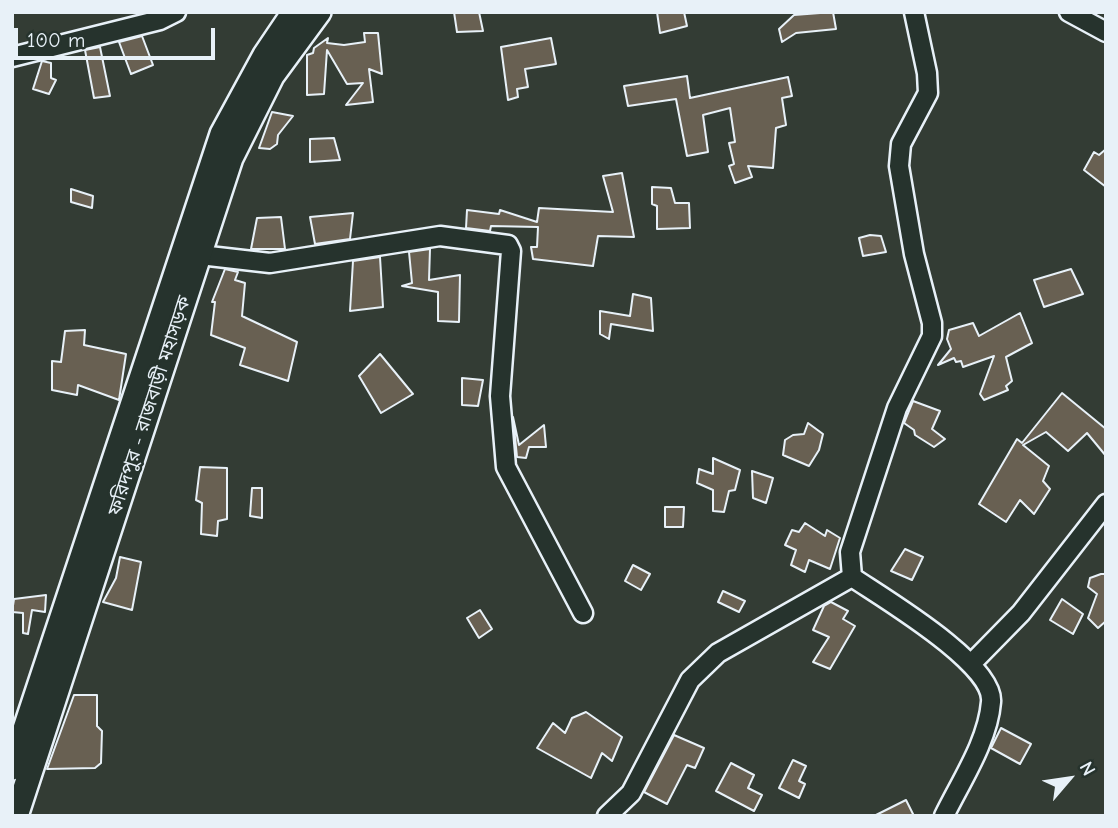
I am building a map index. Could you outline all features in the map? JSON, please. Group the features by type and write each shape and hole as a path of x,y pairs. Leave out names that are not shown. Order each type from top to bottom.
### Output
{"main road":[{"name":"ফরিদপুর - রাজবাড়ী মহাসড়ক","path":"12,768 222,134 265,55 294,12"},
{"name":"ফরিদপুর - রাজবাড়ী মহাসড়ক","path":"16,816 231,158 272,76 319,12"}],"street":[{"path":"12,57 160,20 176,12"},
{"path":"914,12 928,73 928,93 901,144 899,166 914,254 932,323 932,336 897,408 850,552 852,576 972,663 987,681 992,701 979,742 944,816"},
{"path":"1069,12 1106,32"},
{"path":"200,255 270,263 440,236 508,245 511,251 500,396 506,467 583,613"},
{"path":"972,663 1021,612 1106,504"},
{"path":"607,816 631,793 690,680 704,665 718,653 852,576"}],"building":[{"path":"454,12 479,12 483,31 457,32"},
{"path":"657,12 684,12 687,26 660,33"},
{"path":"833,12 836,29 796,33 782,42 779,29 794,15"},
{"path":"364,33 378,33 382,74 369,69 373,102 346,105 363,83 347,84 327,50 324,94 307,95 307,55 313,53 314,48 328,38 327,43 344,45 365,42"},
{"path":"142,36 153,65 131,74 119,42"},
{"path":"551,38 556,64 525,69 528,87 517,89 518,97 508,100 501,47"},
{"path":"100,47 110,96 94,98 85,50"},
{"path":"42,61 51,63 51,78 56,80 49,94 33,89"},
{"path":"687,76 690,98 788,77 792,96 782,98 786,125 776,128 773,168 748,166 752,177 735,183 729,166 734,164 729,143 735,142 730,108 703,115 708,152 687,156 676,99 628,106 624,86"},
{"path":"272,112 293,116 278,135 277,144 270,149 259,148"},
{"path":"334,138 340,160 310,162 310,139"},
{"path":"1106,149 1106,187 1084,170 1094,152 1099,155"},
{"path":"622,173 634,237 598,236 593,266 533,259 531,247 537,247 538,227 491,226 490,231 466,228 467,210 499,214 500,210 537,222 539,208 613,212 603,176"},
{"path":"652,187 671,188 675,203 689,203 690,228 657,229 657,206 652,204"},
{"path":"71,189 93,196 92,208 71,202"},
{"path":"353,213 350,239 315,244 310,217"},
{"path":"281,217 285,249 251,249 257,218"},
{"path":"881,236 886,252 863,256 859,238"},
{"path":"430,249 429,280 460,275 459,322 438,321 438,292 402,286 412,283 409,252"},
{"path":"380,257 383,307 350,311 353,261"},
{"path":"225,269 238,272 235,280 245,283 242,316 297,342 288,381 240,365 245,348 211,335 215,302 212,302"},
{"path":"1071,269 1083,294 1044,307 1034,280"},
{"path":"633,294 651,298 653,331 611,324 609,339 600,334 600,311 630,316"},
{"path":"1020,313 1032,343 1006,357 1012,381 1006,386 1008,390 984,400 980,394 994,356 963,367 961,361 956,362 954,358 938,365 951,349 947,339 949,330 973,323 979,336"},
{"path":"85,330 84,345 126,354 119,400 78,385 77,395 52,390 52,361 61,362 65,331"},
{"path":"380,354 413,394 381,413 359,376"},
{"path":"462,378 483,380 478,406 462,405"},
{"path":"1062,393 1106,429 1106,456 1087,433 1068,451 1046,432 1023,445 1049,466 1043,481 1050,489 1034,514 1020,500 1006,522 979,504 1017,439 1022,443"},
{"path":"913,401 940,411 932,429 945,439 934,447 915,435 914,430 904,423"},
{"path":"513,417 519,445 544,425 546,447 529,447 526,458 517,457"},
{"path":"808,423 823,434 819,450 809,466 783,455 785,440 793,435 804,434"},
{"path":"713,458 740,470 735,490 729,491 724,512 713,511 713,490 697,483 699,469 713,474"},
{"path":"200,467 227,468 227,519 218,521 217,536 201,534 202,503 196,500"},
{"path":"752,471 773,478 766,503 753,498"},
{"path":"252,488 262,488 262,518 250,516"},
{"path":"665,507 684,507 683,527 665,527"},
{"path":"805,523 825,536 827,530 840,538 830,569 809,560 805,572 791,565 796,550 785,545 792,530 799,532"},
{"path":"905,549 923,557 912,580 891,571"},
{"path":"120,557 141,562 132,610 103,602 116,578"},
{"path":"633,565 650,574 641,590 625,581"},
{"path":"1106,574 1106,621 1098,628 1088,618 1097,594 1088,587 1090,578"},
{"path":"723,591 745,601 739,612 718,602"},
{"path":"46,595 45,612 32,610 28,634 23,633 23,613 12,612 14,599"},
{"path":"1062,599 1083,614 1073,634 1050,620"},
{"path":"831,602 848,611 843,619 855,626 830,669 813,662 829,637 813,630 824,606"},
{"path":"480,610 492,629 479,638 467,618"},
{"path":"74,695 97,695 97,726 102,731 101,763 95,768 47,769"},
{"path":"586,712 622,737 612,761 602,753 591,778 537,748 553,723 565,733 572,718"},
{"path":"1001,728 1031,744 1020,764 991,748"},
{"path":"674,735 704,748 695,768 687,765 667,804 644,792"},
{"path":"793,760 806,766 799,781 805,784 799,798 779,788"},
{"path":"731,763 754,775 748,788 762,795 754,811 716,791"},
{"path":"906,800 914,816 874,816"}]}
